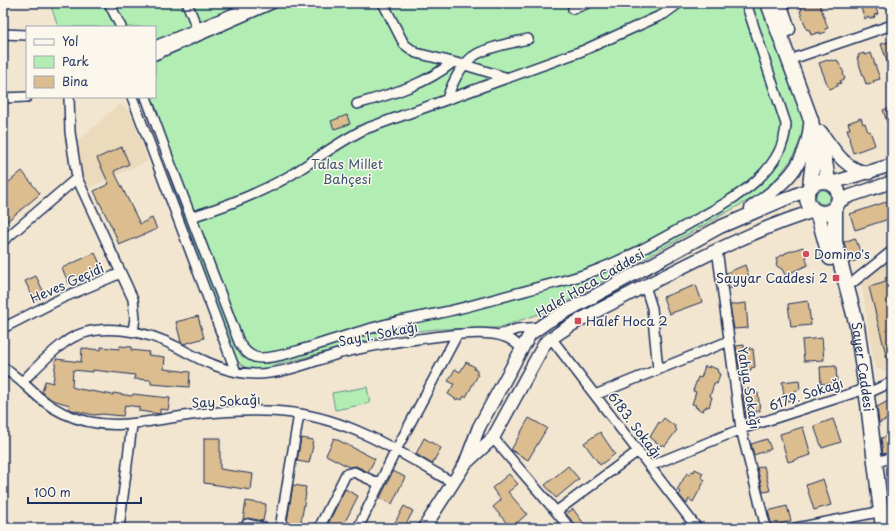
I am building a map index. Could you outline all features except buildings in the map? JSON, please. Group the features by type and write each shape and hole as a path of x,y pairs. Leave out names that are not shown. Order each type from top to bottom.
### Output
{"main road":[{"path":"768,3 811,120 815,143 810,187 806,194 810,207 816,212 827,213 850,196 892,182"},
{"path":"779,3 798,57 821,132 829,182 836,187 838,193 836,205"},
{"path":"736,220 783,184 789,177 804,151 810,131 811,120"},
{"path":"821,132 838,155 848,165 858,171 869,173"},
{"path":"810,187 819,181 829,182 892,166"},
{"name":"Halef Hoca Caddesi","path":"465,464 479,427 530,334 548,322 720,226 810,187"},
{"name":"Sayer Caddesi","path":"836,205 835,242 857,326 875,528"},
{"name":"Halef Hoca Caddesi","path":"465,464 493,438 545,342 578,321 717,249 796,216 816,212"},
{"name":"Sayer Caddesi","path":"816,212 845,311 863,392 875,462 883,528"},
{"path":"424,528 465,464"}],"street":[{"path":"109,3 120,26"},
{"path":"187,3 197,28"},
{"path":"156,46 258,3"},
{"path":"156,55 274,3"},
{"path":"382,3 404,44 411,51 420,56 453,62 508,78"},
{"path":"573,9 588,3"},
{"path":"191,217 226,205 271,186 294,173 341,141 365,129 604,42 664,14 680,3"},
{"path":"146,98 239,342 247,353 257,358 279,356 376,327 478,304 573,278 600,269 672,234 734,198 759,177 770,164 784,139 786,124 746,3"},
{"path":"798,57 892,25"},
{"path":"3,34 26,35"},
{"path":"447,99 454,81 465,65 476,54 528,39"},
{"path":"357,104 397,92 436,75 453,62"},
{"path":"3,98 26,97"},
{"path":"70,98 70,140 77,178 121,273 134,305 135,318 132,332"},
{"path":"132,98 236,372"},
{"path":"3,241 77,178"},
{"name":"Yahya Sokağı","path":"717,249 741,429 766,528"},
{"path":"846,287 892,251"},
{"name":"Heves Geçidi","path":"3,328 62,298 121,273"},
{"path":"645,286 652,308 658,370"},
{"path":"499,335 517,329 541,327"},
{"name":"Say 1. Sokağı","path":"22,382 64,342 99,330 132,332 160,339 199,359 236,372 254,374 272,373 359,349 404,341 457,335 499,335 510,339 522,349"},
{"path":"358,528 396,450 457,335"},
{"name":"6183. Sokağı","path":"551,338 697,528"},
{"path":"595,395 729,341"},
{"name":"Say Sokağı","path":"3,367 45,403 71,416 98,423 132,424 216,413 258,411 299,414 320,418 345,426 396,450 453,483"},
{"name":"6179. Sokağı","path":"650,466 741,429 892,382"},
{"path":"280,528 299,414"},
{"path":"120,528 132,424"},
{"path":"493,438 570,528"},
{"path":"557,511 638,451"},
{"path":"875,462 892,458"},
{"path":"319,528 346,474 354,472 380,484"},
{"path":"796,528 873,513"},
{"path":"247,524 265,528"}],"shaded area":[{"path":"119,104 129,110 148,161 86,189 71,148"},
{"path":"892,257 892,370 887,372 875,368 861,282"}],"green space":[{"name":"Talas Millet Bahçesi","path":"50,3 774,3 810,107 801,140 791,160 776,179 758,195 553,309 498,328 437,329 391,334 266,368 253,369 240,363 231,348 140,98 156,98 156,26 58,26"},
{"path":"820,190 826,190 830,194 830,200 826,204 820,204 816,200 816,194"},
{"path":"367,387 370,403 335,410 332,393"}],"place":[{"name":"Domino's","path":"806,254"},
{"name":"Sayyar Caddesi 2","path":"836,278"},
{"name":"Halef Hoca 2","path":"578,321"}]}
